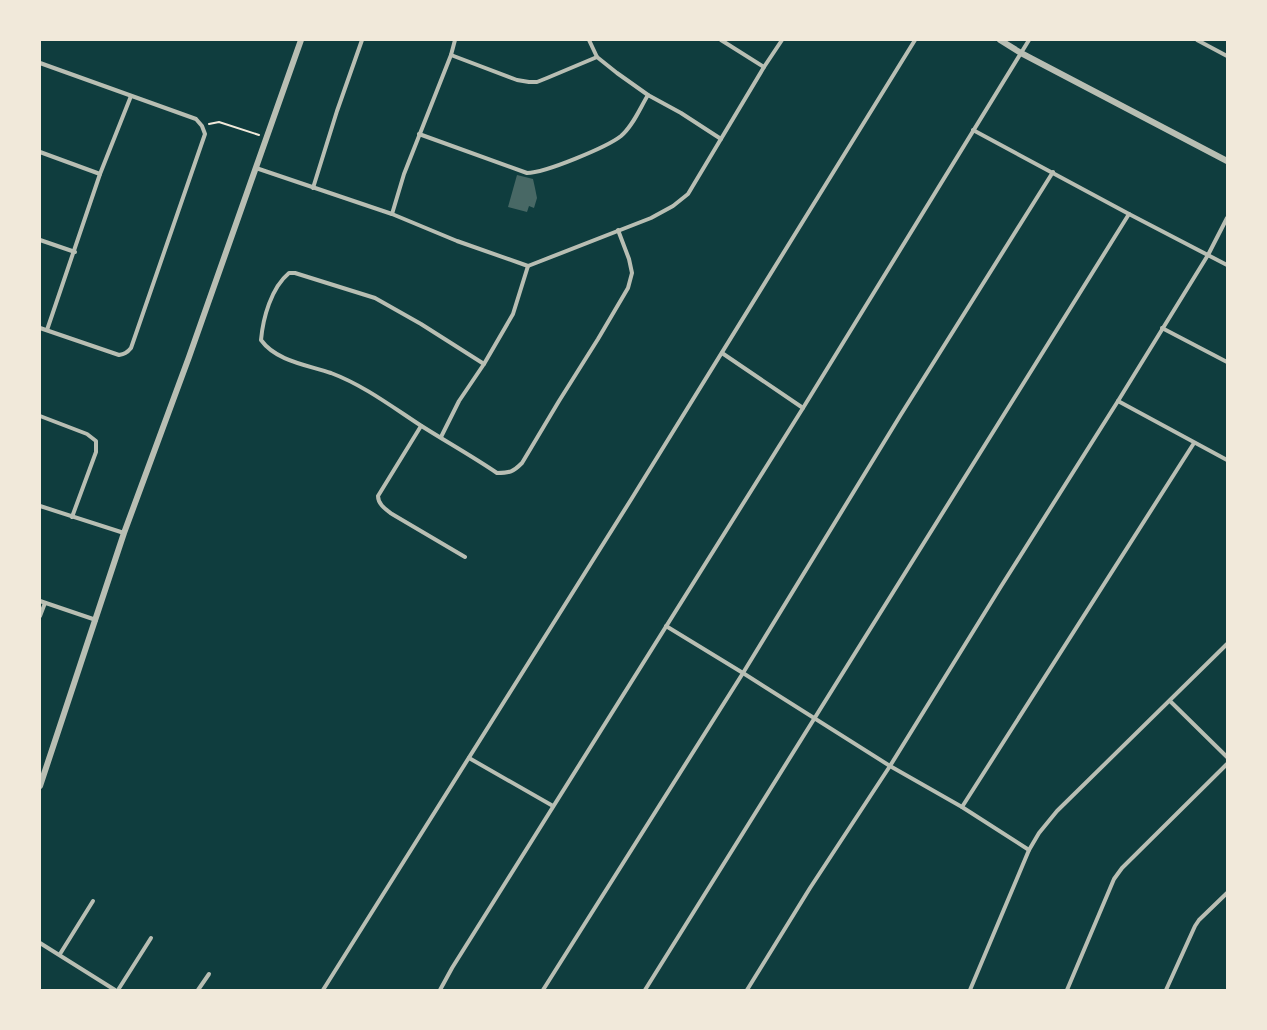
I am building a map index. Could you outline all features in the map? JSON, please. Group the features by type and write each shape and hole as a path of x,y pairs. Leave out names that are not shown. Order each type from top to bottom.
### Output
{"street":[{"path":"40,786 124,533 301,40"},
{"path":"313,188 337,111 362,40"},
{"path":"392,214 404,174 452,55 455,40"},
{"path":"589,40 596,57 648,95 681,113 721,139"},
{"path":"721,40 764,67"},
{"path":"256,168 392,214 456,241 528,266 651,218 673,206 688,194 764,67 782,40"},
{"path":"323,990 722,354 810,209 916,40"},
{"path":"1000,40 1020,52 1227,160"},
{"path":"440,990 452,968 553,806 803,408 1020,52 1029,40"},
{"path":"1197,40 1227,56"},
{"path":"452,55 518,80 529,82 537,82 596,57"},
{"path":"40,63 196,120 202,126 205,134 131,348 128,351 118,355 40,328"},
{"path":"419,134 523,172 535,173 554,167 621,135 629,126 648,95"},
{"path":"47,330 100,174 130,96"},
{"path":"973,130 1227,265"},
{"path":"40,152 100,174"},
{"path":"543,990 743,673 1053,172"},
{"path":"645,990 1129,214"},
{"path":"747,990 810,888 890,766 1021,554 1118,401 1208,255 1227,218"},
{"path":"484,364 375,298 289,272 280,281 270,302 260,340 266,347 276,354 332,373 361,387 497,473 509,473 514,471 522,464 628,288 632,274 629,259 618,230"},
{"path":"40,240 74,252"},
{"path":"441,437 459,401 484,364 513,314 528,266"},
{"path":"1162,328 1227,362"},
{"path":"722,354 803,408"},
{"path":"1118,401 1227,460"},
{"path":"40,416 87,434 96,441 96,452 72,517"},
{"path":"421,426 378,496 378,500 382,506 392,514 465,556"},
{"path":"962,807 1194,443"},
{"path":"40,506 124,533"},
{"path":"40,616 42,602 96,620"},
{"path":"666,626 890,766 962,807 1029,850"},
{"path":"970,990 1029,850 1039,833 1057,811 1227,644"},
{"path":"1170,701 1227,757"},
{"path":"469,758 553,806"},
{"path":"1067,990 1114,880 1122,868 1227,764"},
{"path":"1166,990 1195,926 1199,920 1227,893"},
{"path":"60,954 93,901"},
{"path":"118,990 151,938"},
{"path":"40,943 60,954 115,990"},
{"path":"198,990 209,974"}],"path":[{"path":"202,126 218,122 267,138"}],"building":[{"path":"517,175 533,179 537,198 534,208 529,206 527,212 508,207"}]}
